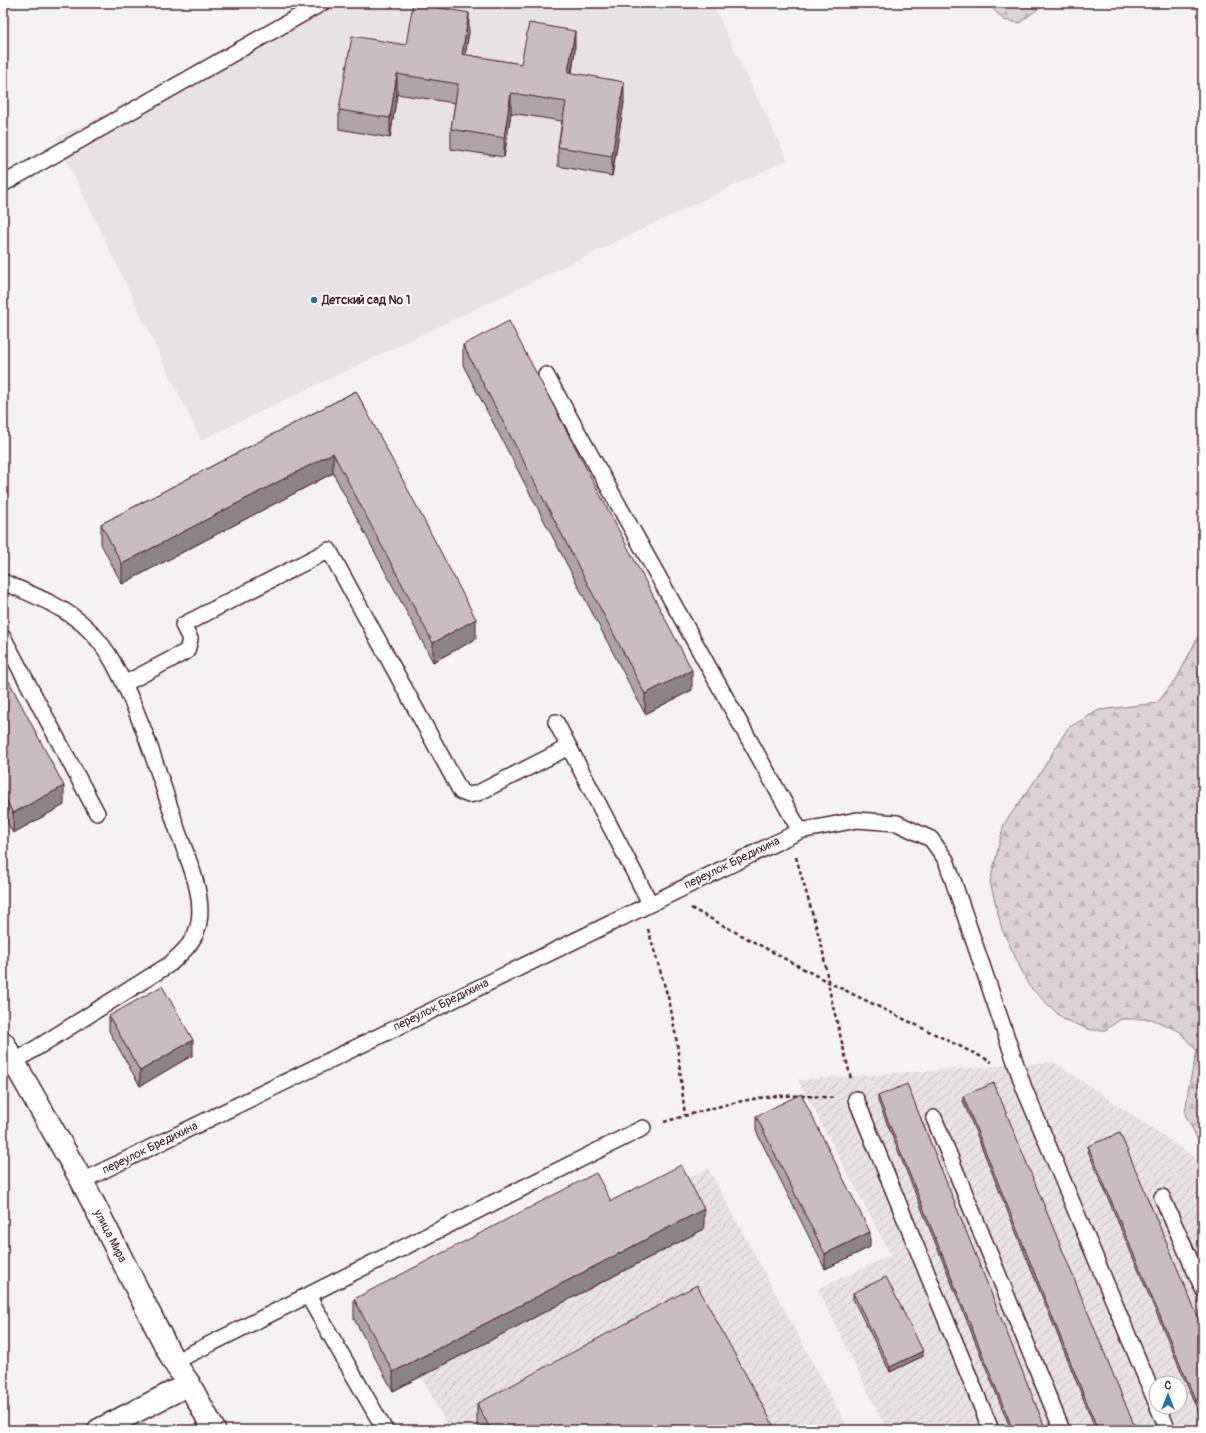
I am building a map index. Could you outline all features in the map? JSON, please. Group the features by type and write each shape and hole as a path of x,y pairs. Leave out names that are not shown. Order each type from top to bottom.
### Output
{"main road":[{"name":"улица Мира","path":"3,1044 8,1066 82,1181 174,1362 190,1384 214,1430"},
{"path":"99,1430 190,1384"}],"lane":[{"path":"3,184 322,3"},
{"path":"546,375 795,833"},
{"path":"124,684 187,651 190,639 183,625 329,550 461,792 469,795 478,793 569,747"},
{"path":"3,582 30,594 78,620 89,629 112,661 124,684 149,746 197,887 200,905 199,923 194,939 170,964 8,1066"},
{"path":"3,637 98,813"},
{"path":"556,722 646,905"},
{"name":"переулок Бредихина","path":"82,1181 795,833 857,820 897,823 931,839 946,860 1020,1076 1148,1383"},
{"path":"856,1099 991,1430"},
{"path":"934,1118 1062,1430"},
{"path":"174,1362 643,1128"},
{"path":"1162,1197 1203,1289"},
{"path":"308,1296 385,1430"},
{"path":"1161,1415 1168,1430"}],"path":[{"path":"643,1128 720,1107 765,1097 809,1096 856,1099 795,833"},
{"path":"667,895 828,982 1020,1076"},
{"path":"646,905 670,1004 685,1116"}],"shaded area":[{"name":"Детский сад № 1","path":"338,3 712,3 787,160 201,440 56,138"},
{"path":"1054,1062 1203,1163 1203,1430 887,1430 818,1289 891,1255 798,1080"},
{"path":"708,1168 849,1430 450,1430 398,1333"}],"green space":[{"path":"987,3 1046,3 1019,23 1004,20"},
{"path":"1203,627 1203,1143 1197,1138 1185,1114 1189,1085 1197,1051 1179,1031 1152,1019 1121,1019 1105,1030 1091,1030 1063,1019 1029,986 1002,929 990,882 1004,824 1039,775 1068,728 1099,710 1157,703 1177,678"}],"building":[{"path":"413,3 469,13 462,54 521,64 529,23 575,31 568,72 624,82 612,156 558,147 566,102 511,93 504,138 451,129 458,84 397,74 390,118 339,110 352,36 406,45"},
{"path":"509,321 692,670 645,694 463,345"},
{"path":"356,391 476,619 433,643 333,453 122,564 101,524"},
{"path":"3,670 64,786 13,813 3,794"},
{"path":"162,986 193,1040 140,1071 109,1016"},
{"path":"994,1083 1136,1430 1098,1430 963,1096"},
{"path":"907,1084 1046,1430 1013,1430 878,1096"},
{"path":"801,1094 870,1232 825,1254 756,1116"},
{"path":"1120,1133 1203,1329 1203,1418 1188,1383 1188,1375 1185,1375 1088,1146"},
{"path":"681,1165 704,1209 393,1372 354,1299 596,1173 611,1201"},
{"path":"886,1277 923,1351 890,1367 853,1293"},
{"path":"697,1285 776,1430 491,1430 477,1404"},
{"path":"961,1427 962,1430 954,1430"}],"place":[{"name":"Детский сад № 1","path":"314,300"}]}
